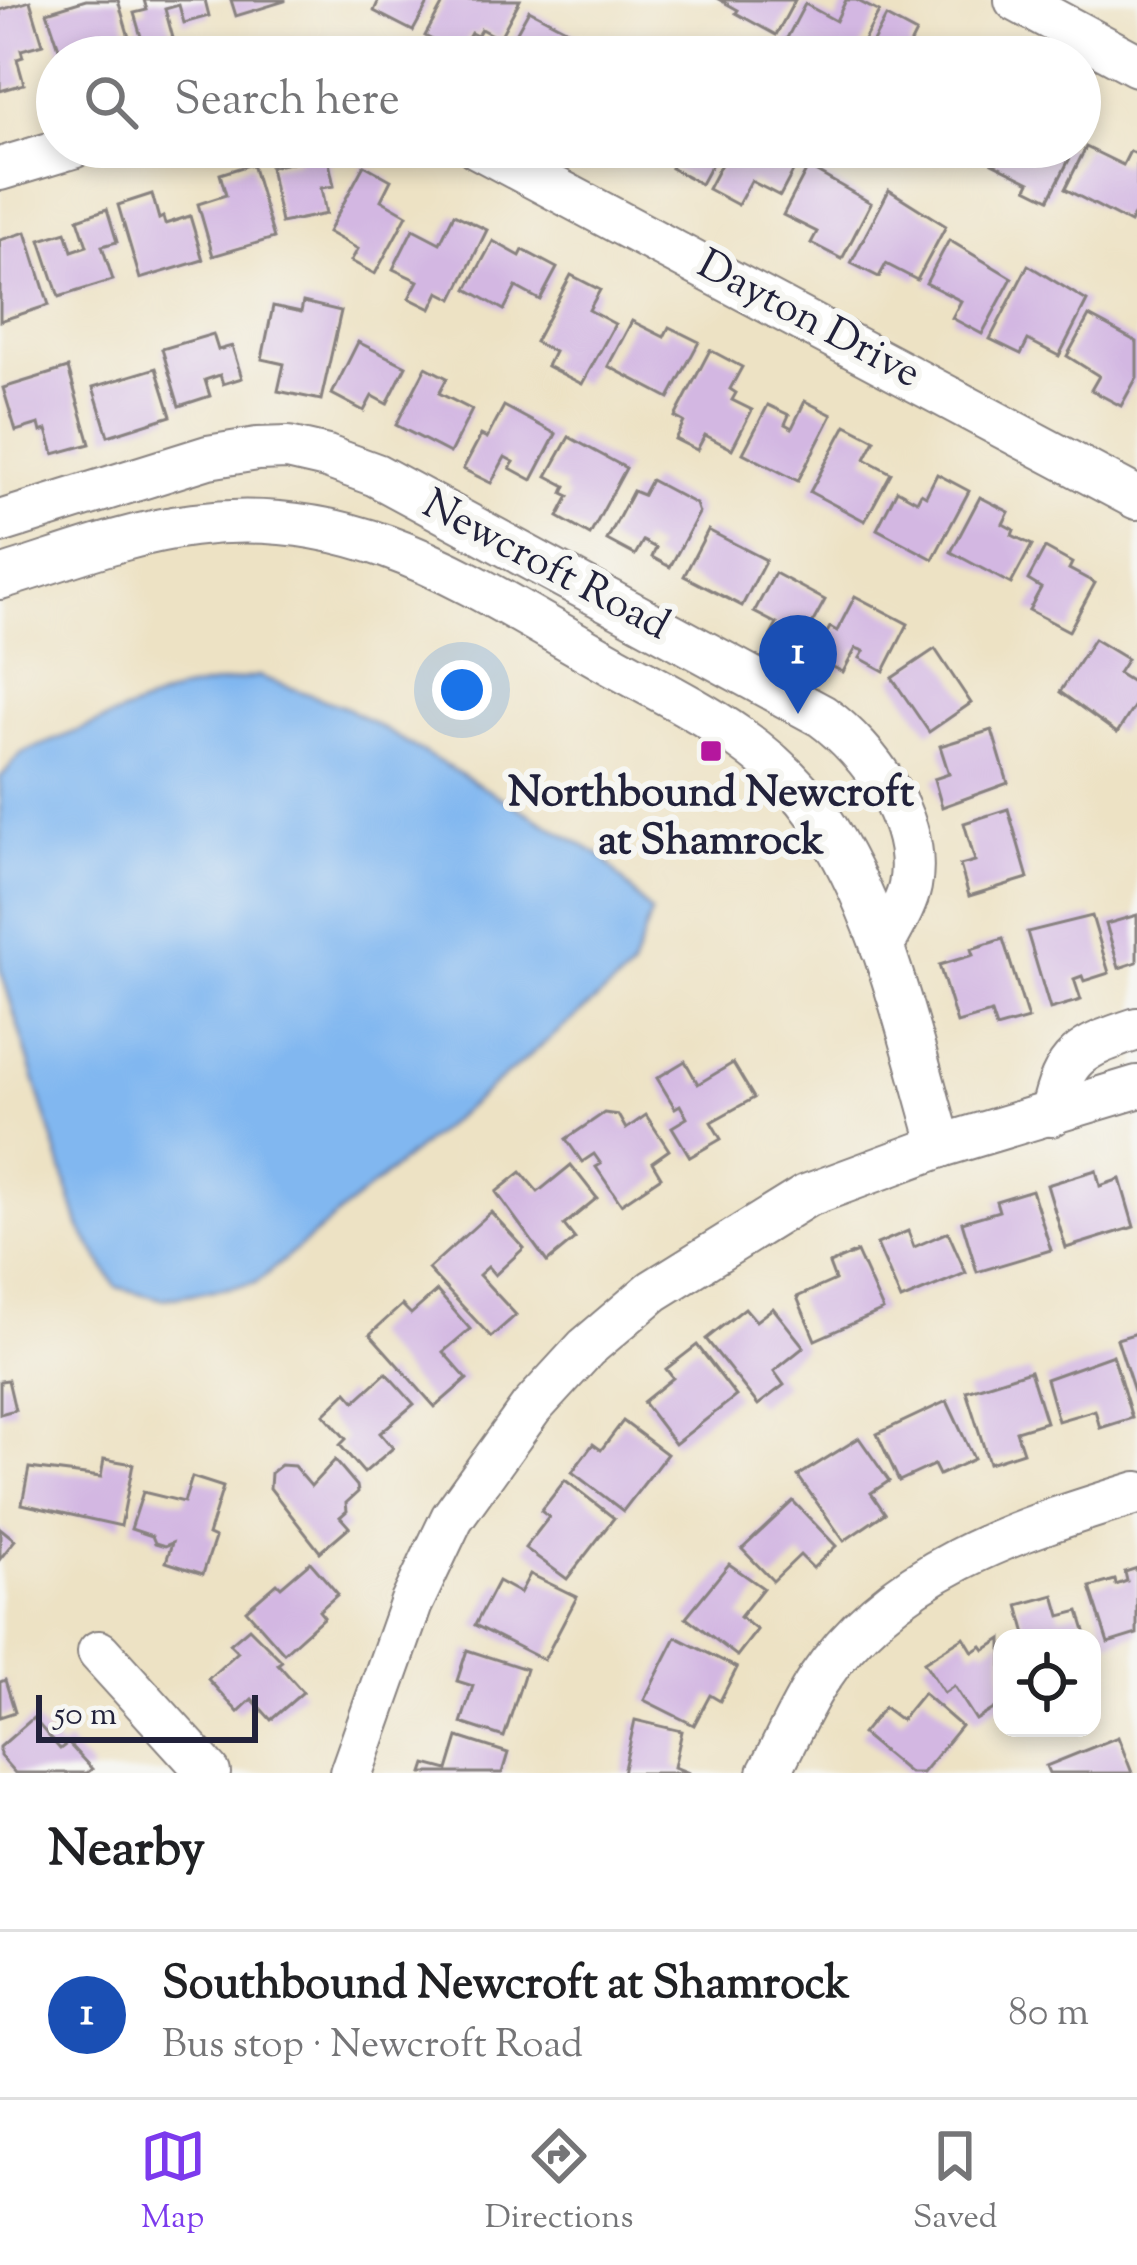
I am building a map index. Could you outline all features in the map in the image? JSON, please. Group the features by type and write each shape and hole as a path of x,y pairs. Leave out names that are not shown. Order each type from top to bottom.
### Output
{"street":[{"path":"1016,0 1083,36"},
{"path":"1101,46 1137,65"},
{"path":"0,169 36,158"},
{"name":"Dayton Drive","path":"517,168 1137,498"},
{"path":"288,448 288,523"},
{"name":"Newcroft Road","path":"0,522 208,457 288,448 376,476 822,716 848,735 871,760 892,795 911,852 910,889 882,947"},
{"name":"Newcroft Road","path":"0,578 134,537 192,525 288,523 370,538 425,561 721,724 769,758 815,811 848,863 882,947 941,1146"},
{"path":"1051,1115 1069,1061 1092,1044 1137,1028"},
{"path":"351,1773 411,1604 452,1518 531,1408 586,1348 653,1291 806,1196 941,1146 1137,1087"},
{"path":"770,1773 818,1681 880,1609 956,1558 1036,1524 1137,1493"},
{"path":"99,1652 209,1773"}],"water":[{"path":"258,676 347,708 601,856 651,913 631,971 256,1283 162,1299 116,1287 80,1228 0,967 0,778 22,753 178,691"}],"building":[{"path":"86,0 118,0 129,36 55,36 47,12"},
{"path":"144,0 205,0 209,16 184,23 179,5 165,9 172,36 141,36 134,13 147,10"},
{"path":"231,0 285,0 285,1 236,16"},
{"path":"379,0 430,0 413,31 374,11"},
{"path":"445,0 520,0 501,36 481,29 477,36 425,36"},
{"path":"720,0 795,0 776,35"},
{"path":"846,0 879,12 866,36 788,36 805,4 836,21"},
{"path":"30,1 41,36 36,36 36,46 21,50 23,57 17,59 24,84 0,91 0,10"},
{"path":"529,10 579,36 515,36"},
{"path":"886,17 916,33 914,36 876,36"},
{"path":"1130,151 1137,154 1137,210 1130,223 1065,189 1076,168 1101,168 1101,154 1123,165"},
{"path":"253,168 274,238 213,256 198,204 226,195 220,174"},
{"path":"270,168 330,168 334,186 321,188 326,214 281,223"},
{"path":"362,168 391,180 381,200 407,215 375,274 351,261 358,249 328,232"},
{"path":"671,168 710,168 701,184"},
{"path":"719,168 795,168 780,196 751,181 738,205 708,189"},
{"path":"807,168 871,203 842,259 811,243 817,232 783,215"},
{"path":"1002,168 1065,168 1049,199 1027,188 1030,182"},
{"path":"889,190 946,226 917,280 886,264 879,277 851,263"},
{"path":"152,194 165,224 190,216 203,260 140,279 118,205"},
{"path":"107,209 117,242 102,246 113,280 59,297 40,240 66,232 72,251 87,246 78,219"},
{"path":"454,214 487,230 453,299 439,292 431,309 409,298 418,281 393,269 413,229 440,243"},
{"path":"26,232 49,305 0,321 0,240"},
{"path":"949,240 1012,278 982,334 952,318 961,301 926,283"},
{"path":"493,241 557,268 540,300 516,287 504,310 467,289"},
{"path":"1028,265 1087,301 1059,356 1028,340 1021,354 990,339"},
{"path":"571,275 600,290 589,310 615,324 582,384 547,366 554,352 535,342"},
{"path":"303,302 341,311 321,400 278,391 284,364 262,359 273,306 301,312"},
{"path":"1089,316 1137,342 1137,377 1121,406 1091,390 1099,376 1067,356"},
{"path":"632,321 664,337 669,327 699,342 669,398 608,366"},
{"path":"213,334 218,350 232,346 242,378 223,384 220,375 205,380 210,396 179,406 162,349"},
{"path":"358,342 406,366 387,404 372,396 364,411 332,394"},
{"path":"710,350 742,367 730,389 736,393 732,400 752,410 732,449 705,435 697,450 675,439 684,422 675,417"},
{"path":"426,367 447,378 439,393 472,410 450,453 396,425"},
{"path":"68,368 90,444 54,454 47,430 41,432 39,424 16,431 3,388"},
{"path":"156,368 171,416 108,436 93,387"},
{"path":"805,401 832,415 798,481 743,453 768,405 789,415 785,424 792,428"},
{"path":"504,406 556,434 532,480 510,468 514,462 505,457 491,483 463,469"},
{"path":"846,425 875,440 865,459 891,473 865,521 810,492"},
{"path":"569,437 626,468 590,535 558,517 569,496 563,493 566,486 547,476"},
{"path":"937,474 969,491 933,559 877,529 897,490 917,501 921,493 926,496"},
{"path":"651,480 696,504 699,513 670,567 652,557 656,548 643,541 635,555 607,540 633,491 643,495"},
{"path":"980,497 1009,512 1003,524 1014,530 1012,535 1032,545 1011,584 951,552"},
{"path":"708,530 766,560 742,606 684,576"},
{"path":"1045,548 1095,583 1069,631 1029,610 1041,588 1028,580"},
{"path":"775,573 825,600 798,649 771,635 777,624 754,612"},
{"path":"855,596 908,624 884,671 860,658 864,651 856,648 843,672 814,657 830,627 837,631"},
{"path":"1094,639 1127,659 1118,673 1137,685 1137,702 1117,733 1060,692"},
{"path":"935,649 971,703 929,732 892,678"},
{"path":"992,730 1008,783 942,807 934,779 949,774 940,746"},
{"path":"1008,809 1028,878 969,896 960,865 975,861 964,823"},
{"path":"1137,915 1137,962 1119,968 1106,924"},
{"path":"1092,916 1109,973 1084,981 1082,976 1074,979 1081,1000 1050,1009 1027,932"},
{"path":"1003,939 1028,1019 996,1028 991,1013 957,1023 939,965"},
{"path":"685,1061 698,1084 733,1063 754,1098 711,1122 721,1139 690,1157 672,1127 687,1118 657,1078"},
{"path":"604,1113 618,1115 626,1129 646,1115 669,1150 652,1162 661,1177 621,1204 596,1167 601,1164 594,1154 582,1162 566,1139"},
{"path":"571,1165 597,1198 564,1225 575,1239 547,1262 496,1192 521,1172 538,1192"},
{"path":"1096,1170 1100,1186 1120,1179 1134,1227 1066,1248 1047,1185"},
{"path":"1032,1190 1051,1250 977,1272 962,1222 999,1211 996,1201"},
{"path":"491,1212 524,1248 495,1275 488,1267 479,1275 516,1315 491,1337 428,1269"},
{"path":"908,1231 914,1247 948,1232 966,1273 901,1300 877,1244"},
{"path":"857,1252 883,1310 815,1340 797,1297 835,1280 829,1264"},
{"path":"437,1291 470,1329 443,1352 467,1379 435,1407 370,1334 402,1305 411,1314"},
{"path":"745,1308 756,1321 773,1308 804,1347 774,1371 784,1385 758,1405 706,1339"},
{"path":"1137,1333 1137,1397 1136,1397 1117,1339"},
{"path":"697,1345 736,1396 675,1444 643,1402 673,1378 666,1369"},
{"path":"1113,1355 1132,1418 1100,1428 1095,1410 1058,1421 1046,1379"},
{"path":"1030,1371 1046,1422 1016,1431 1023,1452 989,1463 966,1391"},
{"path":"386,1373 414,1404 380,1433 393,1448 364,1473 340,1445 346,1439 324,1414 347,1392 355,1401"},
{"path":"8,1380 15,1410 0,1414 0,1381"},
{"path":"947,1401 974,1459 939,1475 934,1465 899,1481 877,1434"},
{"path":"623,1421 667,1454 623,1511 572,1472 593,1444 601,1450"},
{"path":"859,1438 889,1481 871,1493 885,1513 844,1541 798,1476"},
{"path":"104,1459 133,1464 121,1526 22,1504 29,1468 101,1477"},
{"path":"335,1460 358,1492 340,1517 349,1527 320,1552 270,1488 271,1473 281,1465 294,1466 311,1486"},
{"path":"192,1477 223,1487 208,1535 215,1538 203,1574 166,1562 172,1543 155,1543 152,1536 131,1529 143,1492 184,1502"},
{"path":"565,1480 614,1518 567,1579 525,1548 549,1517 541,1511"},
{"path":"793,1501 836,1546 813,1568 800,1555 773,1581 742,1549"},
{"path":"0,1528 15,1540 0,1559"},
{"path":"310,1562 338,1594 319,1611 324,1617 284,1653 246,1610"},
{"path":"729,1564 763,1588 740,1617 757,1630 737,1656 686,1617"},
{"path":"1137,1568 1137,1634 1108,1643 1090,1587 1127,1581 1125,1572"},
{"path":"530,1574 577,1597 544,1660 475,1625 498,1581 520,1593"},
{"path":"1054,1595 1060,1616 1079,1611 1084,1629 1025,1629 1018,1605"},
{"path":"249,1628 282,1661 278,1664 303,1692 271,1720 252,1699 238,1712 208,1679 238,1652 230,1644"},
{"path":"676,1637 737,1668 720,1701 710,1695 694,1725 644,1700"},
{"path":"964,1637 973,1652 993,1645 993,1710 976,1720 954,1686 944,1693 924,1662"},
{"path":"467,1650 526,1669 504,1737 461,1723 473,1686 457,1681"},
{"path":"5,1680 15,1712 0,1717 0,1682"},
{"path":"923,1693 961,1726 922,1773 909,1773 862,1734 884,1707 901,1720"},
{"path":"33,1718 60,1749 68,1743 92,1769 87,1773 15,1773 0,1756 0,1747"},
{"path":"635,1720 682,1731 674,1767 689,1773 623,1773"},
{"path":"458,1737 508,1753 502,1773 423,1773 426,1764 448,1770"},
{"path":"1118,1737 1132,1773 1049,1773 1046,1766"}],"place":[{"name":"Southbound Newcroft at Shamrock","path":"798,714"},
{"name":"Northbound Newcroft at Shamrock","path":"711,751"}]}
